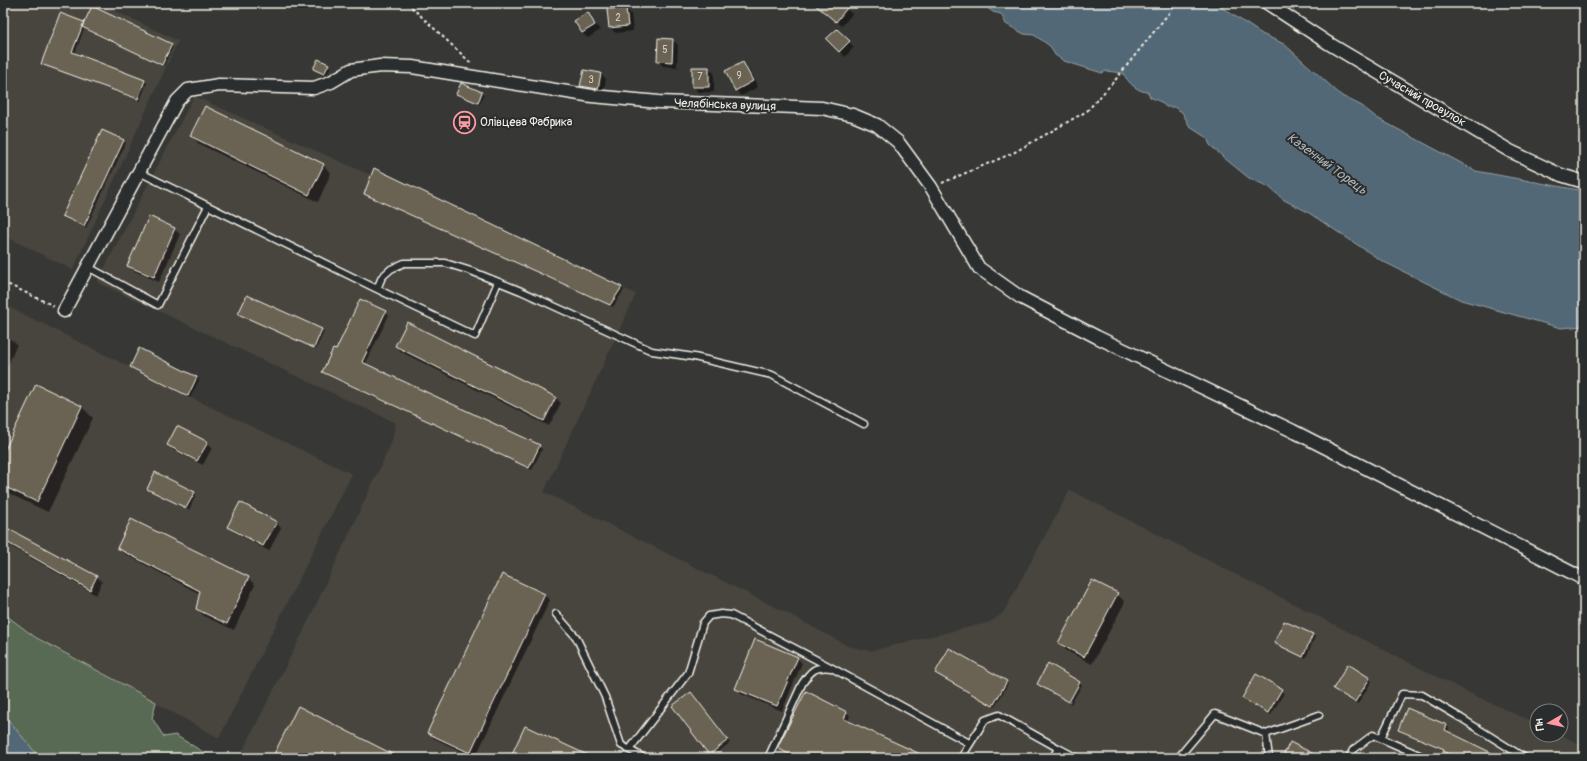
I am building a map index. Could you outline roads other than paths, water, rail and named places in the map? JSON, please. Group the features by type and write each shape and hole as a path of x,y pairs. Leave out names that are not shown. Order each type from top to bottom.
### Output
{"street":[{"name":"Сучасний провулок","path":"1267,3 1328,43 1510,151 1561,175 1584,182"},
{"name":"Челябінська вулиця","path":"64,311 177,101 188,90 219,85 314,88 331,82 351,70 380,66 412,67 592,96 690,104 822,108 853,115 877,125 898,142 931,187 949,220 979,268 1020,297 1097,337 1293,431 1584,579"}],"lane":[{"path":"139,172 475,336 498,282"},
{"path":"88,266 158,305 208,206"},
{"path":"377,289 382,277 391,269 404,263 445,263 498,282 652,351 694,357 772,375 864,424"},
{"path":"556,614 576,637 605,697 621,745 644,758"},
{"path":"629,750 688,673 703,623 710,616 722,614 731,615 969,743"},
{"path":"768,758 802,684 810,673 820,666 832,668"},
{"path":"1381,738 1402,694 1422,695 1462,718 1525,758"},
{"path":"1178,758 1215,714 1266,734 1319,715"},
{"path":"960,758 985,720 999,715 1077,758"},
{"path":"1266,734 1270,758"},
{"path":"1349,758 1353,750 1373,735 1426,758"},
{"path":"1053,758 1058,748"}],"water":[{"name":"Казенний Торець","path":"981,3 1215,3 1262,34 1284,44 1342,96 1362,106 1377,118 1476,171 1584,191 1584,326 1561,328 1461,300 1382,261 1306,211 1284,200 1269,187 1249,178 1210,145 1207,138 1190,127 1182,112 1174,107 1166,107 1161,102 1150,97 1148,92 1140,90 1130,83 1123,73 1106,71 1102,73 1064,61 1055,55 1050,46 1034,35 1024,34 1006,24 1001,14 993,12"},
{"path":"3,714 40,758 3,758"}],"place":[{"name":"Олівцева Фабрика","path":"465,122"}]}
